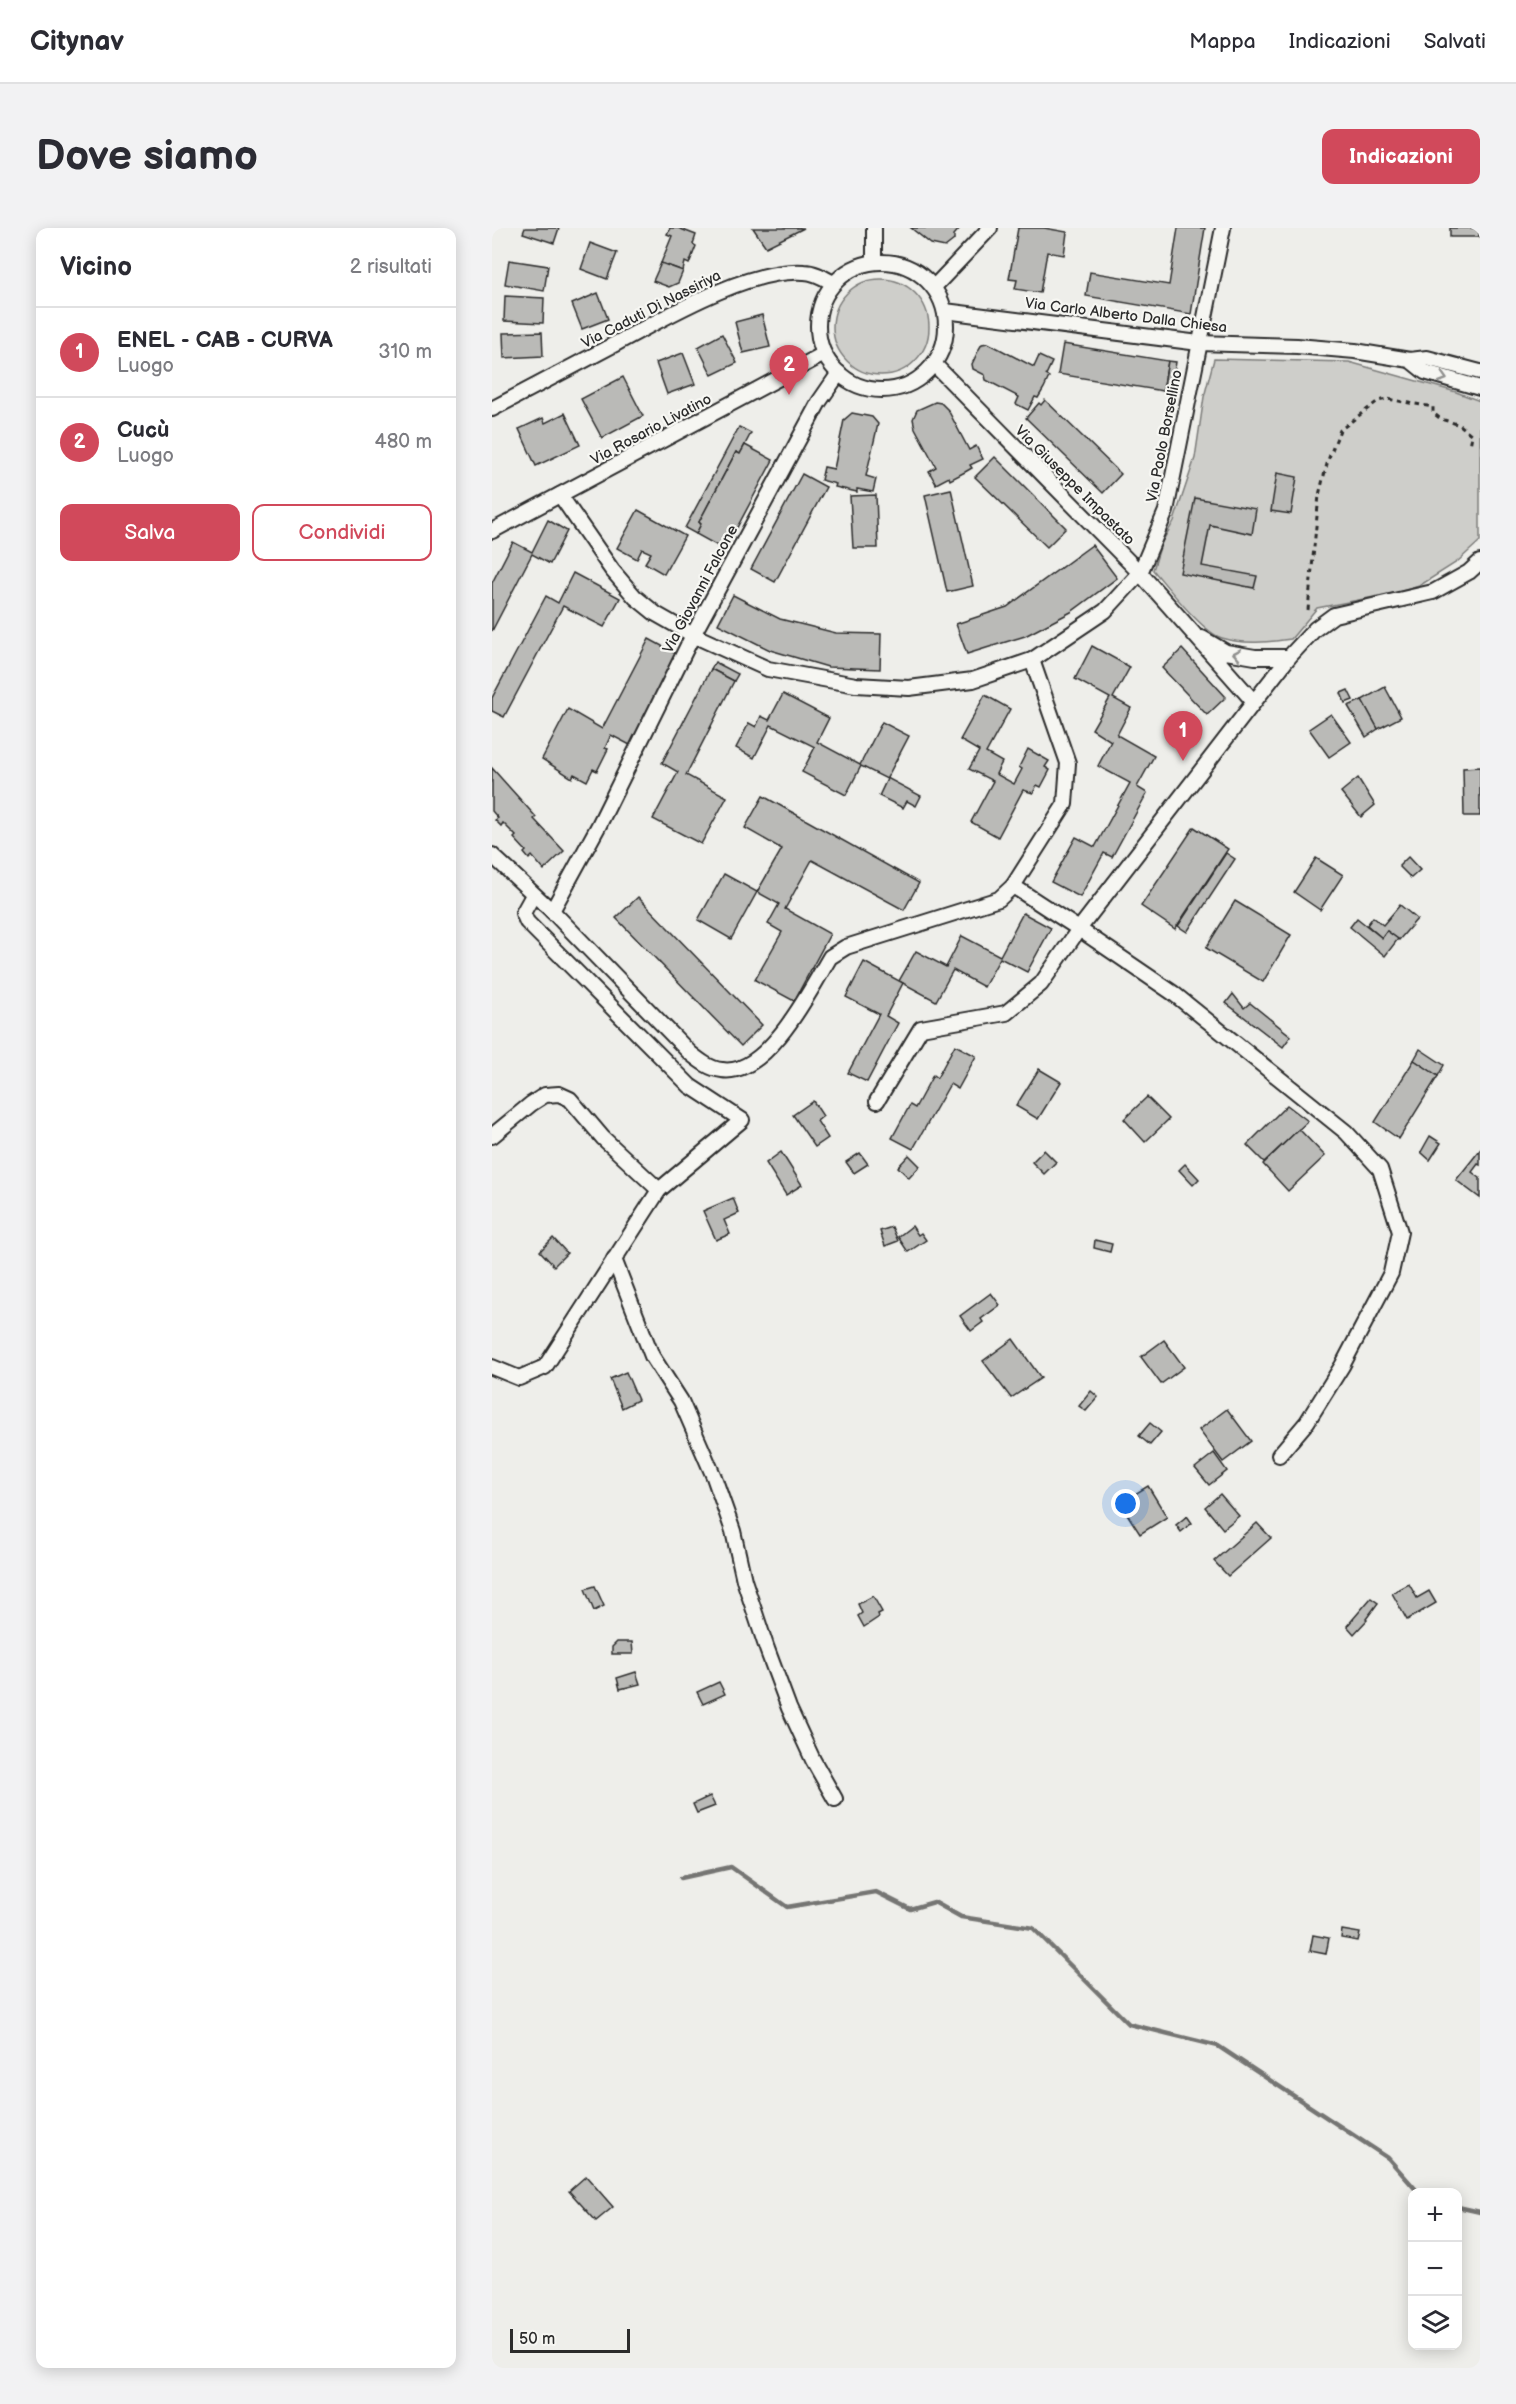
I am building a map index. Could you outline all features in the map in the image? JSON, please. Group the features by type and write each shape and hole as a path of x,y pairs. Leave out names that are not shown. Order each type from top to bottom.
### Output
{"street":[{"path":"874,228 874,262"},
{"path":"933,287 990,228"},
{"name":"Via Paolo Borsellino","path":"560,495 612,570 635,597 656,614 693,636 768,669 856,686 909,688 973,680 1032,660 1105,611 1140,573 1166,511 1223,228"},
{"path":"874,262 896,263 917,272 933,287 945,311 946,329 943,348 934,364 921,377 906,386 888,390 870,389 838,373 824,354 819,340 819,310 833,283 858,266 874,262"},
{"name":"Via Caduti Di Nassiriya","path":"492,409 657,322 738,284 770,276 802,272 814,273 833,283"},
{"name":"Via Carlo Alberto Dalla Chiesa","path":"945,311 1199,343 1297,346 1355,351 1410,360 1427,358 1480,372"},
{"name":"Via Rosario Livatino","path":"492,531 824,354"},
{"name":"Via Carlo Alberto Dalla Chiesa","path":"1410,360 1425,372 1480,388"},
{"name":"Via Giuseppe Impastato","path":"934,364 1140,573 1254,702"},
{"name":"Via Giovanni Falcone","path":"552,911 599,825 693,636 819,402 838,373"},
{"path":"877,1101 921,1028 1006,1013 1041,984 1079,929 1254,702 1289,657 1315,629 1335,615 1433,592 1469,572 1480,562"},
{"name":"Via Giuseppe Impastato","path":"1191,631 1226,652 1255,657 1289,657"},
{"path":"492,855 552,911 690,1053 705,1065 723,1071 742,1068 779,1039 830,957 837,952 846,947 999,898 1013,886 1065,804 1068,763 1032,660"},
{"path":"1013,886 1173,993 1346,1132 1380,1169 1400,1232 1391,1273 1342,1366 1307,1422 1279,1455"},
{"path":"492,1367 519,1378 545,1367 659,1190 742,1120 690,1086 527,922 523,913 524,908 533,895"},
{"path":"492,1136 538,1099 545,1095 559,1094 570,1099 603,1137 659,1190"},
{"path":"614,1258 652,1356 681,1401 702,1449 733,1531 744,1580 767,1649 808,1749 835,1798"}],"path":[{"path":"1308,610 1319,495 1328,460 1340,430 1378,401 1387,399 1433,408 1433,413 1460,425 1472,435 1470,446"}],"shaded area":[{"path":"881,279 899,283 915,293 925,309 929,327 925,345 915,361 899,371 881,375 863,371 847,361 837,345 833,327 837,309 847,293 863,283"},
{"path":"1214,359 1349,362 1480,401 1480,541 1457,562 1419,586 1317,608 1291,639 1265,642 1230,640 1205,628 1153,570 1161,544 1174,521 1195,458 1204,397"}],"building":[{"path":"525,228 559,228 554,243 523,233"},
{"path":"670,228 678,228 696,235 693,244 696,246 689,264 685,262 683,271 661,263 672,236 667,234"},
{"path":"753,228 804,228 766,247"},
{"path":"911,228 960,228 954,235 954,240 945,247 931,244"},
{"path":"1018,228 1044,228 1067,232 1064,255 1047,252 1040,293 1015,289 1017,280 1009,279"},
{"path":"1178,228 1205,228 1191,314 1086,296 1090,272 1169,285"},
{"path":"1450,228 1479,228 1479,237 1450,237"},
{"path":"590,243 617,253 607,279 581,269"},
{"path":"509,260 548,266 544,291 505,284"},
{"path":"661,263 683,271 678,283 669,287 653,281"},
{"path":"598,293 608,319 582,329 572,304"},
{"path":"505,296 544,298 543,323 504,321"},
{"path":"762,315 770,347 743,353 735,322"},
{"path":"542,332 543,356 504,358 503,333"},
{"path":"722,334 737,363 712,375 698,347"},
{"path":"988,343 1034,367 1039,356 1052,362 1046,375 1049,377 1044,388 1038,398 1035,397 1028,410 1016,404 1019,397 986,380 985,375 973,369 972,364 979,349 982,344"},
{"path":"1063,344 1168,361 1163,391 1058,374"},
{"path":"683,353 695,384 667,394 656,363"},
{"path":"1168,361 1176,362 1171,392 1163,391"},
{"path":"623,377 643,416 602,438 581,399"},
{"path":"1045,400 1121,474 1103,493 1026,418 1039,403 1041,405"},
{"path":"935,402 941,403 948,410 969,450 976,446 983,459 970,465 972,468 950,480 949,477 936,484 929,471 936,467 915,428 913,419 917,410"},
{"path":"565,413 580,445 536,466 519,429 543,418 545,423"},
{"path":"852,413 872,417 878,424 866,476 876,479 873,492 857,489 857,492 835,487 836,484 821,480 824,467 834,469 844,420"},
{"path":"739,427 751,433 740,454 736,452 699,522 701,524 696,534 685,528"},
{"path":"745,445 773,460 725,550 696,534 701,524 699,522 736,452 740,454"},
{"path":"995,457 1066,528 1047,547 975,477"},
{"path":"1277,473 1297,477 1291,514 1271,511"},
{"path":"802,474 826,487 775,582 751,569"},
{"path":"951,489 973,586 947,592 925,495"},
{"path":"876,495 878,548 853,548 850,496"},
{"path":"1195,498 1256,509 1252,534 1210,525 1202,566 1257,576 1254,588 1180,573"},
{"path":"638,510 685,536 664,574 645,563 651,553 642,549 637,559 617,548"},
{"path":"548,520 567,531 550,564 532,554 492,631 492,583 513,542 532,552"},
{"path":"1092,545 1117,578 1071,612 1025,636 967,654 956,624 1007,607"},
{"path":"573,573 620,598 604,627 563,606 504,717 492,711 492,698 546,596 558,603"},
{"path":"733,595 780,619 836,633 881,634 880,669 828,667 770,650 718,624"},
{"path":"649,639 677,654 630,745 611,735 605,748 608,749 597,771 593,769 587,781 574,774 572,778 542,759 568,709 602,729"},
{"path":"1092,646 1130,667 1113,698 1131,708 1117,735 1154,756 1137,787 1147,793 1112,857 1104,853 1080,897 1051,882 1076,837 1095,847 1130,783 1098,766 1111,741 1092,729 1110,698 1075,679"},
{"path":"1182,649 1226,697 1207,715 1162,668"},
{"path":"715,662 738,674 734,681 711,669"},
{"path":"711,669 734,681 686,775 727,797 701,844 653,819 678,772 662,763"},
{"path":"1385,687 1401,717 1378,729 1362,700"},
{"path":"1348,690 1353,700 1345,703 1341,693"},
{"path":"783,694 829,718 817,742 860,765 882,722 909,736 887,778 921,796 916,806 907,801 903,808 879,796 887,779 861,766 846,795 802,772 815,747 771,725 754,758 736,748 749,723 756,727 761,716 769,720"},
{"path":"985,695 1010,709 986,753 1002,762 996,774 1014,784 1022,769 1019,767 1028,749 1049,761 1045,767 1050,770 1041,787 1037,785 1033,793 1023,790 998,837 971,822 993,781 969,769 979,751 960,740"},
{"path":"1362,700 1378,729 1366,737 1348,706"},
{"path":"1331,714 1351,742 1329,757 1309,729"},
{"path":"1480,767 1480,816 1464,816 1463,768"},
{"path":"492,768 564,851 544,870 532,856 529,859 524,853 526,851 514,838 516,836 503,823 501,826 495,820 498,818 492,811"},
{"path":"1358,778 1375,805 1361,817 1341,792"},
{"path":"763,796 919,883 904,910 812,860 785,909 830,934 794,1001 755,980 782,932 768,924 779,904 757,892 782,849 745,828"},
{"path":"1194,827 1228,849 1175,929 1141,906"},
{"path":"1226,853 1235,859 1187,932 1178,926"},
{"path":"1408,857 1420,870 1411,878 1399,866"},
{"path":"1316,858 1343,875 1320,910 1294,892"},
{"path":"724,874 757,892 731,939 698,920"},
{"path":"638,897 762,1025 741,1046 616,918"},
{"path":"1235,901 1291,935 1263,982 1206,948"},
{"path":"1400,905 1417,919 1399,940 1387,931 1382,938 1367,925 1373,917 1383,925"},
{"path":"1023,913 1051,928 1027,972 1000,958 984,987 953,970 936,1001 899,981 916,951 946,967 962,936 1000,956"},
{"path":"1357,918 1382,938 1387,931 1398,939 1385,956 1350,927"},
{"path":"864,962 903,983 886,1016 898,1023 867,1082 848,1073 879,1014 846,997"},
{"path":"1233,994 1244,1008 1250,1003 1291,1036 1283,1047 1226,1003"},
{"path":"955,1045 976,1056 958,1089 950,1084 913,1149 892,1138 910,1105 915,1108 933,1075 937,1078"},
{"path":"1420,1049 1444,1065 1438,1076 1414,1060"},
{"path":"1414,1060 1438,1076 1399,1139 1375,1122"},
{"path":"1039,1069 1061,1082 1038,1119 1016,1106"},
{"path":"1147,1097 1169,1119 1145,1142 1124,1119"},
{"path":"813,1101 823,1116 817,1121 828,1138 815,1147 793,1115"},
{"path":"1287,1105 1308,1121 1264,1162 1247,1145"},
{"path":"1299,1129 1325,1156 1288,1191 1263,1164"},
{"path":"1430,1136 1441,1143 1430,1160 1421,1152"},
{"path":"1044,1150 1056,1162 1044,1174 1032,1162"},
{"path":"1480,1150 1480,1165 1478,1164 1472,1172 1480,1178 1480,1198 1456,1180"},
{"path":"781,1152 802,1185 786,1195 766,1163"},
{"path":"860,1153 868,1164 854,1173 846,1162"},
{"path":"909,1155 920,1166 909,1178 898,1167"},
{"path":"1185,1164 1199,1179 1193,1185 1179,1170"},
{"path":"733,1198 739,1213 724,1220 730,1234 716,1240 703,1211"},
{"path":"912,1226 918,1235 921,1233 926,1240 908,1252 898,1237"},
{"path":"892,1227 898,1241 885,1246 880,1231"},
{"path":"553,1238 567,1253 554,1266 540,1251"},
{"path":"1095,1240 1112,1244 1110,1252 1094,1248"},
{"path":"991,1293 1000,1305 981,1319 983,1322 971,1331 960,1316"},
{"path":"1013,1339 1041,1378 1011,1398 983,1361"},
{"path":"1164,1340 1184,1367 1161,1384 1141,1357"},
{"path":"626,1372 638,1400 622,1408 610,1379"},
{"path":"1091,1391 1098,1397 1086,1411 1079,1406"},
{"path":"1227,1409 1251,1441 1223,1462 1199,1430"},
{"path":"1150,1423 1161,1432 1150,1445 1139,1436"},
{"path":"1214,1453 1227,1471 1209,1485 1195,1468"},
{"path":"1148,1486 1167,1517 1140,1534 1120,1503"},
{"path":"1220,1494 1239,1516 1223,1529 1205,1507"},
{"path":"1187,1516 1192,1523 1181,1532 1176,1525"},
{"path":"1257,1523 1271,1538 1228,1576 1214,1561"},
{"path":"1409,1584 1417,1598 1429,1591 1436,1603 1407,1620 1392,1593"},
{"path":"595,1586 604,1606 594,1611 585,1589"},
{"path":"873,1596 882,1612 878,1614 879,1617 864,1627 858,1616 862,1613 858,1604"},
{"path":"1371,1598 1378,1603 1354,1634 1347,1626"},
{"path":"617,1642 632,1642 633,1654 612,1654 612,1647"},
{"path":"636,1672 640,1684 620,1689 617,1678"},
{"path":"719,1682 725,1694 703,1704 697,1692"},
{"path":"710,1796 715,1806 697,1813 693,1804"},
{"path":"1342,1930 1360,1933 1358,1941 1341,1938"},
{"path":"1313,1935 1329,1938 1326,1954 1310,1951"},
{"path":"586,2176 613,2207 596,2221 569,2191"}],"waterway":[{"path":"681,1878 731,1867 787,1907 876,1892 910,1909 934,1902 961,1917 1033,1928 1129,2024 1218,2046 1388,2158 1414,2188"},
{"path":"1462,2208 1480,2212"}],"place":[{"name":"Cucù","path":"789,395"},
{"name":"ENEL - CAB - CURVA","path":"1183,761"}]}
